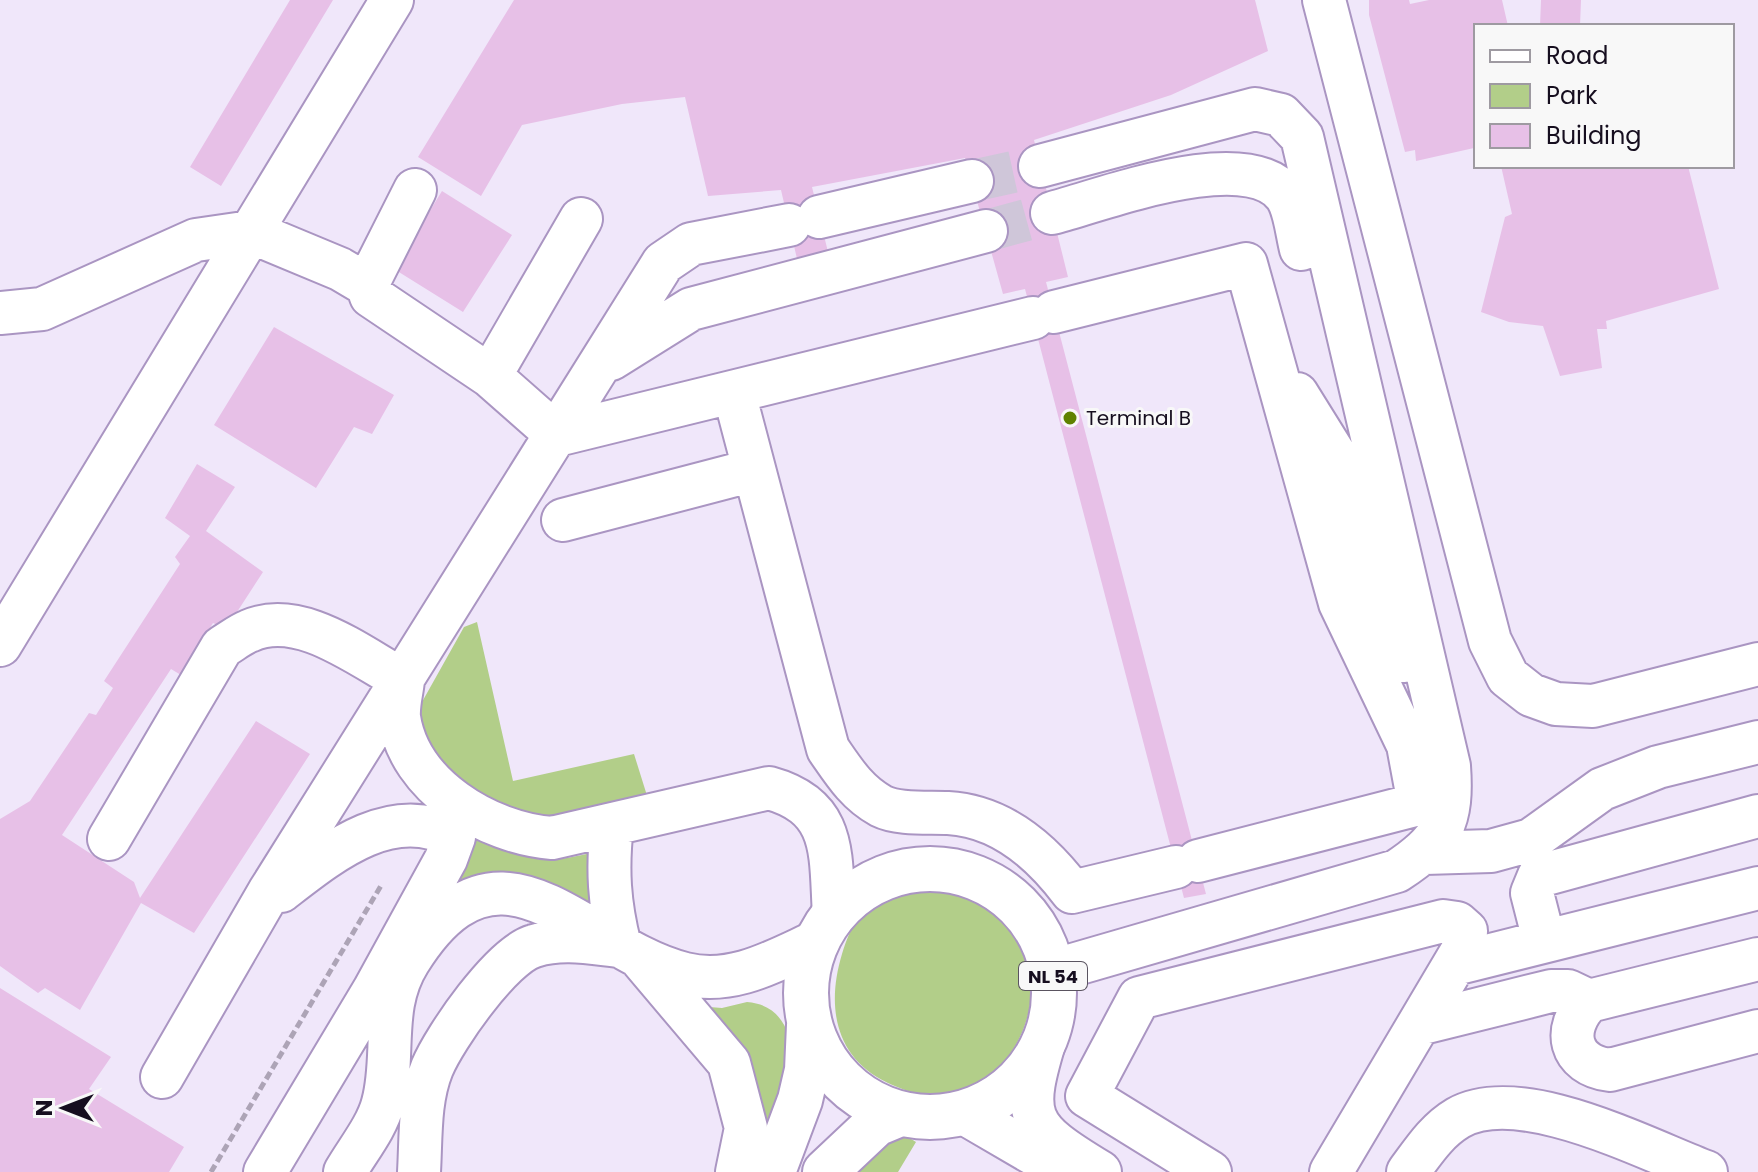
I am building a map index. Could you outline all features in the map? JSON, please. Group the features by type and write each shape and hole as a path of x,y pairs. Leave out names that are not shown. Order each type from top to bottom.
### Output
{"highway":[{"name":"NL 54","path":"773,1172 800,1100 807,1070 808,972 826,928 858,892 893,874 931,869 970,875 1004,893 1031,921 1041,938 1052,971 1054,994 1047,1033 1030,1068 1017,1083 985,1105 964,1113 928,1118 900,1114 872,1104 841,1080 819,1048 809,1022"},
{"path":"825,1172 876,1124 900,1114"}],"street":[{"path":"0,645 392,0"},
{"path":"1324,0 1490,641 1508,677 1531,695 1556,704 1593,706 1758,664"},
{"path":"1040,166 1255,109 1281,115 1302,137 1449,766 1451,798 1444,829 1425,853 1397,871 1052,971"},
{"path":"1052,213 1218,172 1248,175 1272,183 1287,197 1335,379 1384,496"},
{"path":"162,1077 260,906 602,365 663,263 691,244 972,181"},
{"path":"367,285 415,190"},
{"path":"490,376 581,219"},
{"path":"602,365 691,309 986,231"},
{"path":"0,313 42,309 196,240 251,232 340,269 367,285 379,304 490,376 557,435"},
{"path":"557,435 1246,264 1310,492 1341,522 1348,562 1438,726"},
{"path":"734,393 828,749 854,787 884,808 962,814 999,826 1046,857 1072,892 1419,804 1408,745 1349,625 1348,562 1335,455 1269,348"},
{"path":"563,520 754,470"},
{"path":"109,839 222,647 250,630 281,625 309,630 403,680"},
{"path":"265,1172 374,990 446,859 455,821 411,752 399,716 403,680"},
{"path":"1425,853 1491,851 1531,840 1602,789 1658,767 1758,742"},
{"path":"260,906 349,841 384,829 420,824 455,821 552,838 769,788 790,794 810,806 828,835 826,928 748,972 723,977 687,975 630,952 549,905 517,894 493,895 456,907 433,928 407,963 374,990"},
{"path":"1544,940 1532,893 1539,876 1758,816"},
{"path":"612,825 607,868 608,901 630,952 729,1063 746,1128 737,1172"},
{"path":"1455,964 1758,888"},
{"path":"1208,1171 1087,1096 1139,998 1443,921 1457,923 1466,931 1465,946 1331,1172"},
{"path":"419,1172 423,1103 432,1067 501,969 530,947 555,941 630,952"},
{"path":"1758,959 1589,1001 1578,1012 1572,1027 1573,1044 1581,1058 1592,1068 1610,1070 1758,1031"},
{"path":"345,1172 383,1103 388,1020 407,963"},
{"path":"1419,1024 1551,991 1568,991 1589,1001"},
{"path":"1047,1033 1032,1079 1032,1104 1040,1127 1051,1142 1100,1172"},
{"path":"1408,1172 1435,1135 1460,1117 1494,1108 1531,1110 1571,1120 1706,1172"},
{"path":"964,1113 1065,1172"}],"path":[{"path":"211,1172 382,884"}],"green space":[{"path":"477,622 513,781 634,754 649,802 538,830 459,791 415,732 422,702 464,627"},
{"path":"473,823 504,846 529,857 557,859 595,852 598,911 552,886 522,878 491,885 442,904"},
{"path":"959,890 986,902 1012,925 1027,955 1032,987 1026,1020 1013,1050 991,1075 963,1091 929,1096 888,1083 856,1060 839,1029 835,993 842,954 857,920 882,902 922,891"},
{"path":"747,1002 765,1006 777,1016 786,1029 792,1062 787,1097 781,1113 748,1158 684,1005 722,1008"},
{"path":"908,1137 916,1142 898,1172 850,1172 892,1139"}],"building":[{"path":"290,0 333,0 221,186 190,167"},
{"name":"Terminal B","path":"514,0 1255,0 1268,51 1171,95 1034,140 1068,277 1046,282 1206,894 1184,898 1025,289 1003,294 965,158 812,187 829,256 798,263 781,190 708,196 685,97 622,104 522,125 481,196 418,157"},
{"path":"1369,0 1409,0 1410,4 1429,0 1502,0 1508,24 1474,24 1474,148 1416,161 1415,150 1405,152 1369,15"},
{"path":"1541,0 1581,0 1580,24 1540,24"},
{"path":"1501,168 1689,168 1719,289 1606,321 1607,329 1597,329 1602,368 1560,376 1543,326 1509,322 1481,312 1505,217 1512,214"},
{"path":"442,191 512,235 463,312 394,269"},
{"path":"274,327 394,395 372,434 354,427 316,488 214,425"},
{"path":"197,464 235,487 206,531 263,572 226,629 213,623 181,675 171,669 62,835 134,882 140,898 256,721 310,754 194,933 141,903 80,1010 45,988 38,993 0,966 0,819 30,801 89,713 96,715 113,688 104,681 180,564 175,557 190,536 165,518"},
{"path":"0,988 111,1057 89,1089 184,1147 169,1172 0,1172"}],"tunnel":[{"path":"972,181 1040,166"},
{"path":"986,231 1052,213"}],"place":[{"name":"Terminal B","path":"1070,418"}]}
